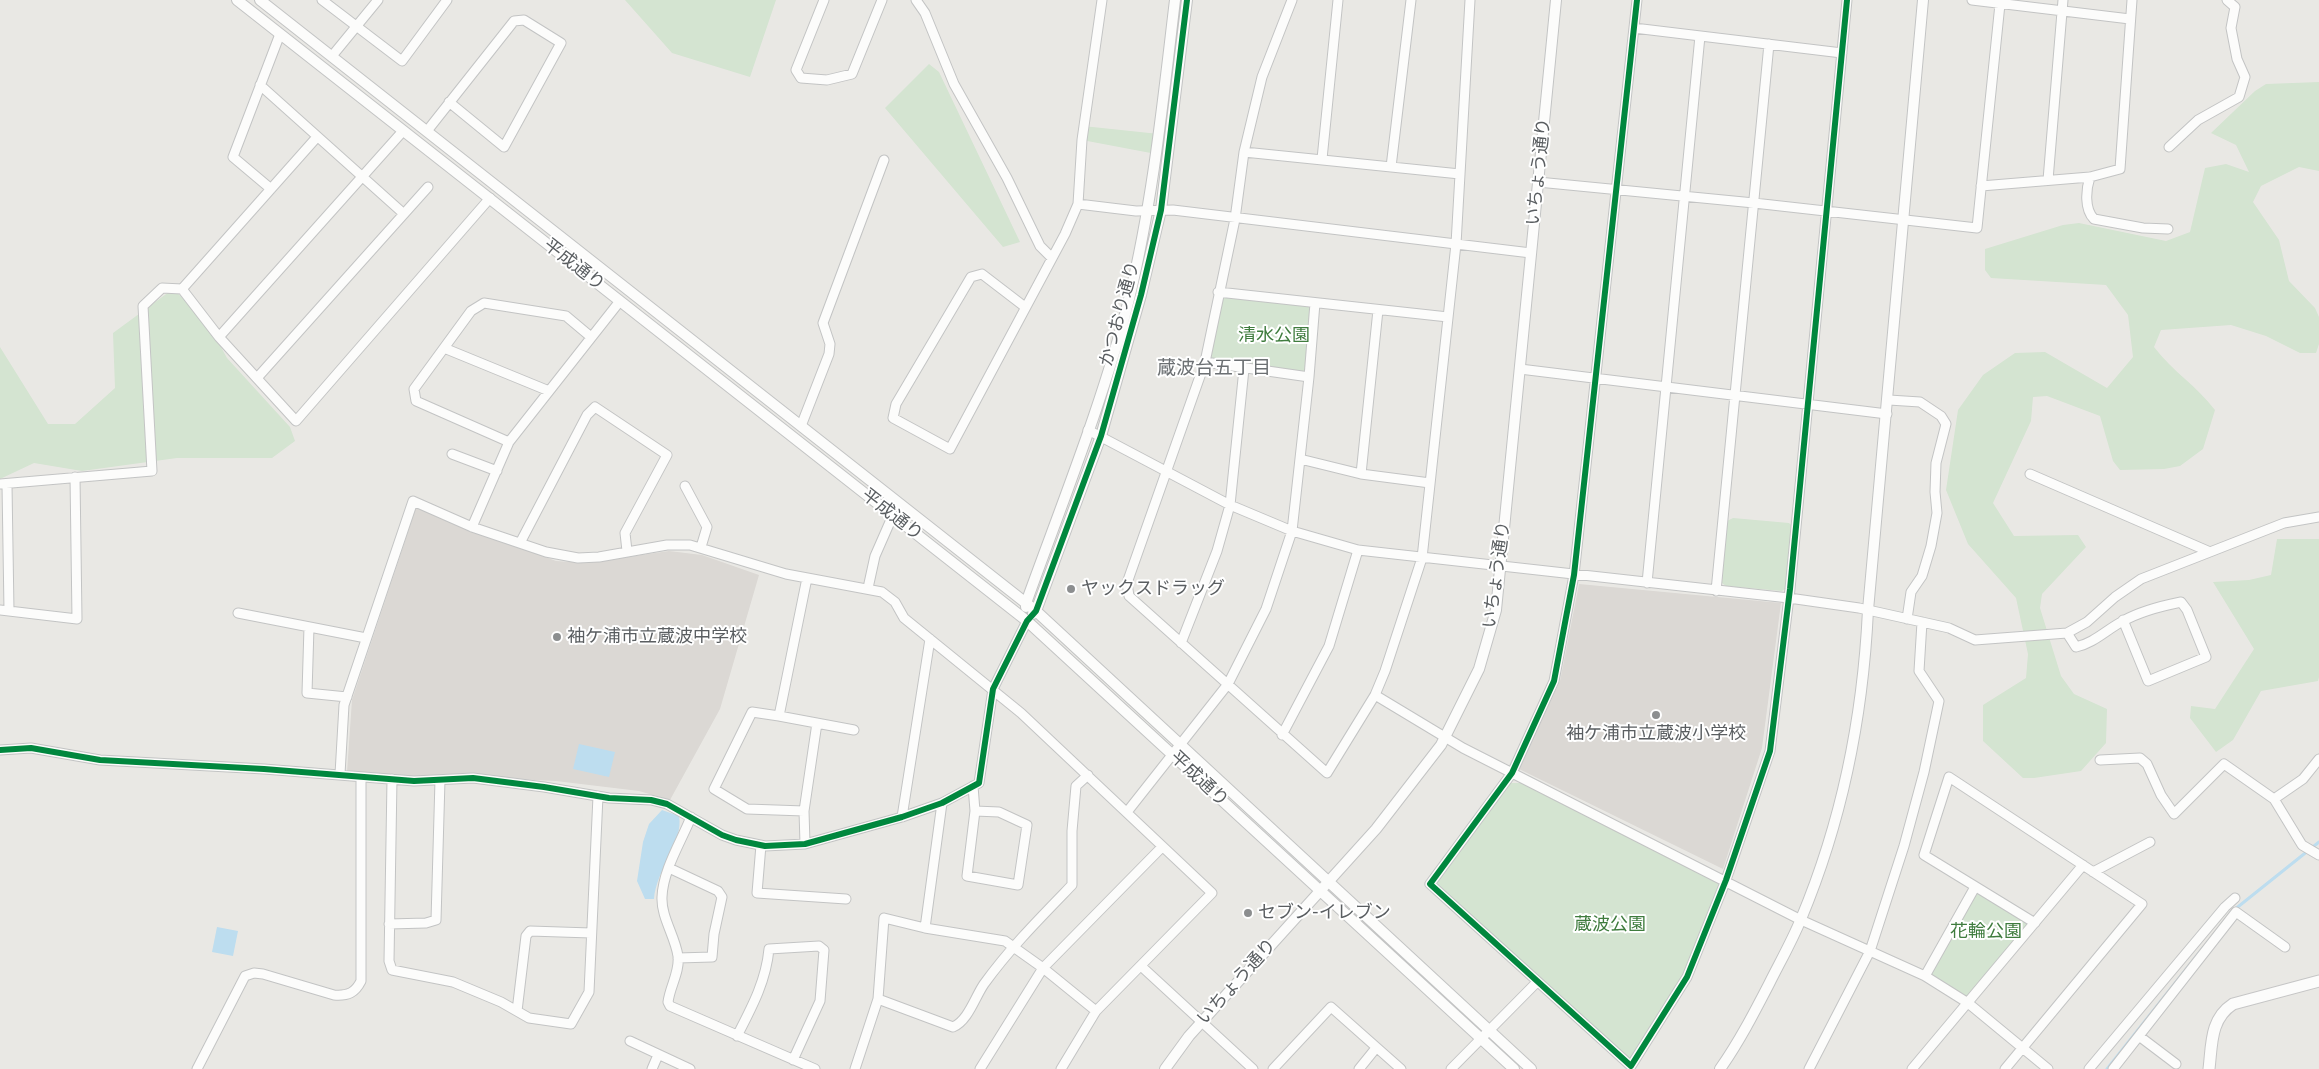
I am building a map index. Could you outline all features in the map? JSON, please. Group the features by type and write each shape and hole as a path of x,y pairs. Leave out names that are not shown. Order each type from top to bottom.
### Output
{"main road":[{"path":"2209,1069 2216,1022 2222,1011 2233,1004 2319,981"}],"street":[{"name":"平成通り","path":"237,0 1027,620 1514,1069"},
{"name":"平成通り","path":"260,0 1036,611 1531,1069"},
{"path":"322,0 402,61 447,0"},
{"path":"332,56 378,0"},
{"path":"824,0 796,70 802,78 827,80 852,74 882,0"},
{"path":"916,0 925,13 954,84 1008,178 1040,246 1051,257"},
{"path":"1024,307 982,274 972,277 896,404 893,418 950,449 1024,307 1065,234 1078,204 1082,140 1102,0"},
{"name":"かつおり通り","path":"1027,620 1026,603 1088,430 1128,300 1148,210 1175,0"},
{"name":"かつおり通り","path":"1027,620 1036,611 1101,436 1142,295 1161,210 1187,0"},
{"path":"1292,0 1262,77 1244,152 1235,219 1218,292 1205,362 1127,583 1127,590 1129,596 1181,644 1327,773 1375,695 1385,671 1422,558 1456,244 1470,0"},
{"path":"1322,160 1338,0"},
{"path":"1391,167 1411,0"},
{"name":"いちょう通り","path":"1165,1069 1202,1022 1318,890 1376,829 1420,774 1445,738 1479,669 1496,610 1556,0"},
{"path":"1637,0 1574,575 1554,681 1512,773 1430,884 1631,1066 1687,977 1726,880 1770,751 1789,598 1809,405 1847,0"},
{"path":"1720,1069 1754,1013 1801,920 1823,860 1850,762 1866,664 1868,610 1924,0"},
{"path":"1972,0 2130,20"},
{"path":"2048,180 2063,0"},
{"path":"1981,186 2090,177 2120,169 2132,0"},
{"path":"2169,147 2198,120 2239,97 2245,77 2237,59 2231,28 2235,7 2227,0"},
{"path":"1538,182 1685,198 1826,210 1977,228 2004,3"},
{"path":"427,131 514,21 524,20 561,43 504,147 450,102"},
{"path":"1634,28 1842,53"},
{"path":"271,188 233,157 280,34"},
{"path":"1647,583 1700,36"},
{"path":"1716,591 1769,44"},
{"path":"260,85 404,214"},
{"path":"220,337 403,131"},
{"path":"182,289 318,137"},
{"path":"1244,152 1460,174"},
{"path":"801,426 829,354 830,344 822,323 884,160"},
{"path":"2090,177 2086,188 2087,202 2094,219 2134,227 2168,229"},
{"path":"257,378 428,186"},
{"path":"75,477 77,619 4,610 3,485 75,477 152,471 143,306 162,288 182,289 220,337 296,422 490,198"},
{"path":"1078,204 1161,210 1531,253"},
{"path":"1218,292 1448,317"},
{"path":"472,527 510,442 620,300"},
{"path":"510,442 416,401 414,389 471,311 484,303 566,316 591,337"},
{"path":"1127,812 1228,684 1266,609 1292,531 1315,303"},
{"path":"1361,474 1378,310"},
{"path":"444,348 549,391"},
{"path":"1205,362 1309,377"},
{"path":"1181,644 1217,550 1230,505 1244,369"},
{"path":"1520,369 1887,414"},
{"path":"1888,400 1920,402 1941,416 1946,424 1936,463 1935,492 1937,512 1932,546 1922,576 1911,592 1907,619"},
{"path":"520,543 587,415 595,407 668,455 625,534 627,551"},
{"path":"1088,430 1230,505 1292,531 1358,550 1789,598 1868,610 1949,628 1975,640 2067,633 2086,622 2115,597 2142,579 2284,523 2319,517"},
{"path":"452,454 497,471"},
{"path":"1300,459 1361,474 1430,483"},
{"path":"2030,474 2210,552"},
{"path":"685,486 707,527 701,547"},
{"path":"340,774 344,705 412,501 472,527 546,552 578,558 599,557 667,545 690,545 786,574 882,592 895,602 904,618 993,690 1088,775 1212,893 1096,1011 1062,1069"},
{"path":"868,588 875,556 893,515"},
{"path":"1282,735 1329,646 1358,550"},
{"path":"779,716 807,578"},
{"path":"2067,633 2076,647 2087,644 2123,620 2157,606 2181,602 2187,610 2206,657 2148,681 2123,620"},
{"path":"238,613 366,638"},
{"path":"0,750 30,748 100,760 340,774 392,779 440,780 473,778 598,796 651,800 667,804 722,835 736,840 761,845 805,844 902,817 942,803 979,783 993,690 1027,620"},
{"path":"1810,1069 1870,950 1904,846 1924,772 1939,701 1919,671 1922,622"},
{"path":"309,627 307,693 347,697"},
{"path":"902,817 930,639"},
{"path":"1375,695 1445,738 1512,773 1726,880 1801,920 1925,976 1968,1003 2048,1069"},
{"path":"804,811 747,809 714,789 752,712 854,730"},
{"path":"805,844 804,811 816,723"},
{"path":"2100,760 2140,758 2147,764 2161,794 2174,814 2224,764 2274,799 2302,845 2319,855"},
{"path":"2274,799 2303,779 2319,759"},
{"path":"878,999 953,1027 961,1024 974,998 1013,946 1072,885 1072,830 1076,786 1088,775"},
{"path":"197,1069 245,976 254,973 263,974 334,996 346,996 356,990 361,981 361,776"},
{"path":"2005,1069 2142,904 1949,777 1924,855 2035,923"},
{"path":"392,779 389,924 389,961 392,970 453,982 502,1002 530,1018 571,1024 589,992 598,796"},
{"path":"389,924 426,924 436,920 440,780"},
{"path":"973,786 975,811 967,876 1018,884 1027,825 999,812 975,811"},
{"path":"924,928 942,803"},
{"path":"691,818 664,880 663,910 678,958 675,980 668,1002 670,1006 815,1069"},
{"path":"2093,872 2150,842"},
{"path":"761,845 757,893 846,899"},
{"path":"980,1069 1043,968 1162,847"},
{"path":"1912,1069 2083,866"},
{"path":"670,868 718,890 722,896 714,934 712,957 678,958"},
{"path":"1925,976 1975,888"},
{"path":"2089,1069 2218,915 2236,898"},
{"path":"2113,1069 2236,912 2285,947"},
{"path":"855,1069 878,999 884,918 924,928 998,938 1013,946 1043,968 1096,1011"},
{"path":"517,1011 526,936 530,930 592,933"},
{"path":"737,1036 757,998 764,976 769,949 819,946 824,950 820,1001 793,1060"},
{"path":"1141,966 1253,1069"},
{"path":"1451,1069 1482,1040 1537,982"},
{"path":"1274,1069 1331,1007 1401,1069"},
{"path":"2139,1036 2176,1064"},
{"path":"630,1041 690,1069"},
{"path":"1360,1069 1376,1048"},
{"path":"652,1069 658,1055"}],"shaded area":[{"name":"袖ケ浦市立蔵波中学校","path":"416,508 556,561 587,563 669,551 702,555 759,575 720,709 670,800 639,791 556,781 472,777 412,779 347,772 352,700"},
{"name":"袖ケ浦市立蔵波小学校","path":"1579,584 1781,603 1762,748 1723,869 1519,769 1560,681"}],"green space":[{"path":"625,0 776,0 750,77 672,53"},
{"path":"929,64 939,72 1020,242 1003,247 885,108"},
{"path":"2319,82 2319,171 2299,167 2261,186 2253,202 2279,240 2289,281 2315,308 2319,317 2319,344 2316,353 2300,353 2266,336 2231,325 2161,330 2154,347 2215,410 2203,449 2180,466 2164,469 2120,470 2113,461 2100,416 2047,396 2033,397 2031,421 1993,503 2014,536 2078,535 2086,547 2042,594 2040,608 2061,676 2074,694 2107,709 2106,743 2081,771 2023,778 1983,741 1983,705 2026,678 2028,654 2016,598 1968,544 1946,490 1958,410 1983,375 2015,353 2045,352 2107,388 2133,357 2128,315 2106,285 1991,278 1985,270 1985,249 2063,225 2079,223 2166,241 2190,232 2205,168 2226,164 2249,172 2236,145 2211,133 2255,91 2266,84"},
{"path":"1083,126 1159,134 1156,154 1082,140"},
{"path":"173,289 206,320 227,358 290,427 295,441 272,458 177,458 82,471 34,463 0,479 0,347 48,424 75,424 115,388 113,333"},
{"name":"清水公園","path":"1218,292 1315,303 1309,377 1205,362"},
{"path":"1733,518 1789,523 1793,527 1789,586 1782,591 1726,586 1722,583 1727,521"},
{"path":"2277,539 2319,539 2318,681 2261,691 2233,740 2216,752 2190,718 2191,706 2215,709 2254,649 2213,582 2249,580 2271,575"},
{"name":"蔵波公園","path":"1509,783 1521,783 1726,880 1687,977 1631,1066 1430,884"},
{"name":"花輪公園","path":"1975,887 2035,923 1968,1003 1925,976"}],"water":[{"path":"579,744 615,752 609,777 573,769"},
{"path":"662,810 679,816 679,826 674,846 659,877 654,899 645,899 637,881 643,842 649,824"},
{"path":"217,927 238,931 233,956 212,952"}],"waterway":[{"path":"2234,910 2319,842"},
{"path":"2107,1069 2203,948"}],"cycle path":[{"path":"0,750 31,748 100,760 264,769 414,781 473,778 609,798 651,800 667,804 722,835 765,846 805,844 902,817 942,803 979,783 993,689 1027,621 1036,611 1101,436 1141,295 1161,210 1187,0"},
{"path":"1637,0 1574,575 1554,681 1512,773 1430,884 1631,1066 1687,977 1726,880 1770,751 1790,589 1847,0"}],"place":[{"name":"ヤックスドラッグ","path":"1071,589"},
{"name":"袖ケ浦市立蔵波中学校","path":"557,637"},
{"name":"袖ケ浦市立蔵波小学校","path":"1656,715"},
{"name":"セブン-イレブン","path":"1248,913"}],"district":[{"name":"蔵波台五丁目","path":"1214,369"}]}
